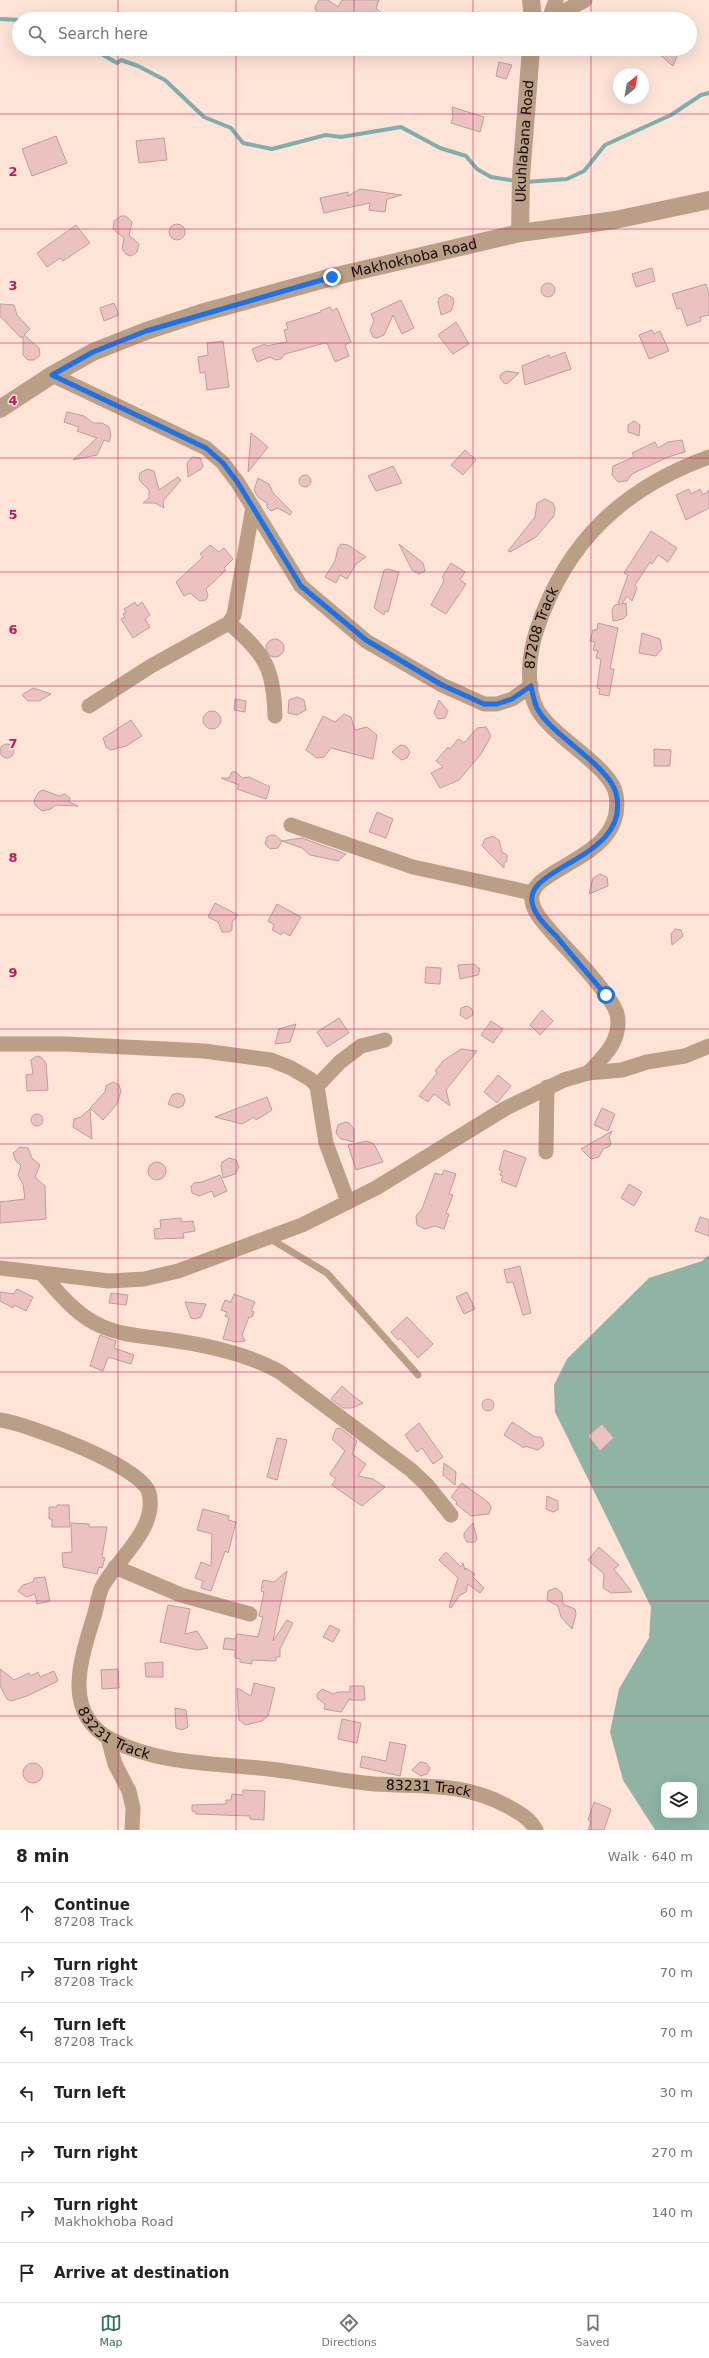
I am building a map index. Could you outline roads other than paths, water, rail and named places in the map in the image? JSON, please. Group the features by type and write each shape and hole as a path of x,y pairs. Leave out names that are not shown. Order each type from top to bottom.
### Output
{"street":[{"path":"531,0 532,12"},
{"path":"552,12 556,0"},
{"path":"562,12 585,0"},
{"name":"Ukuhlabana Road","path":"520,233 522,165 530,56"},
{"name":"Makhokhoba Road","path":"2,404 93,352 146,331 201,313 332,277 520,233 615,220 709,200"},
{"path":"52,375 206,448 223,463 253,507 301,586 366,640 442,685 484,704 497,704 512,699 531,686"},
{"name":"87208 Track","path":"532,893 542,879 588,853 609,832 617,815 616,794 613,785 601,771 570,745 546,720 538,709 531,686 530,668 535,637 555,584 573,555 589,535 634,495 674,471 709,457"},
{"path":"90,706 151,666 229,623 234,615 253,507"},
{"path":"229,623 246,638 269,670 274,686 275,716"},
{"path":"291,825 413,867 532,893 533,907 542,922 606,995 617,1013 619,1022 615,1040 588,1073"},
{"path":"317,1086 340,1062 361,1046 385,1040"},
{"path":"0,1044 66,1044 204,1050 271,1060 291,1068 310,1079 317,1086 326,1143 348,1202"},
{"path":"0,1268 90,1281 144,1279 178,1271 302,1225 348,1202 442,1149 476,1126 547,1087 588,1073 622,1070 647,1062 685,1056 709,1046"},
{"path":"546,1152 547,1087"},
{"path":"42,1274 68,1302 101,1326 122,1333 165,1339 246,1357 264,1363 280,1372 411,1470 427,1484 451,1515"},
{"name":"83231 Track","path":"0,1420 49,1433 125,1470 145,1486 150,1496 146,1521 138,1538 115,1567 102,1588 82,1654 78,1681 85,1710 91,1721 108,1738 134,1749 175,1760 270,1769 374,1784 435,1785 467,1790 491,1798 518,1812 528,1820 536,1830"},
{"path":"115,1567 181,1595 250,1614"},
{"path":"108,1738 115,1764 130,1790 133,1808 132,1830"}],"lane":[{"path":"268,1238 328,1273 418,1375"}],"waterway":[{"path":"0,19 12,20"},
{"path":"105,56 117,63 121,60 138,66 165,80 204,117 231,128 243,143 272,149 326,135 341,137 401,127 440,148 466,156 477,169 491,177 516,181"},
{"path":"525,182 567,179 584,171 605,145 671,115 701,95 709,93"}]}
